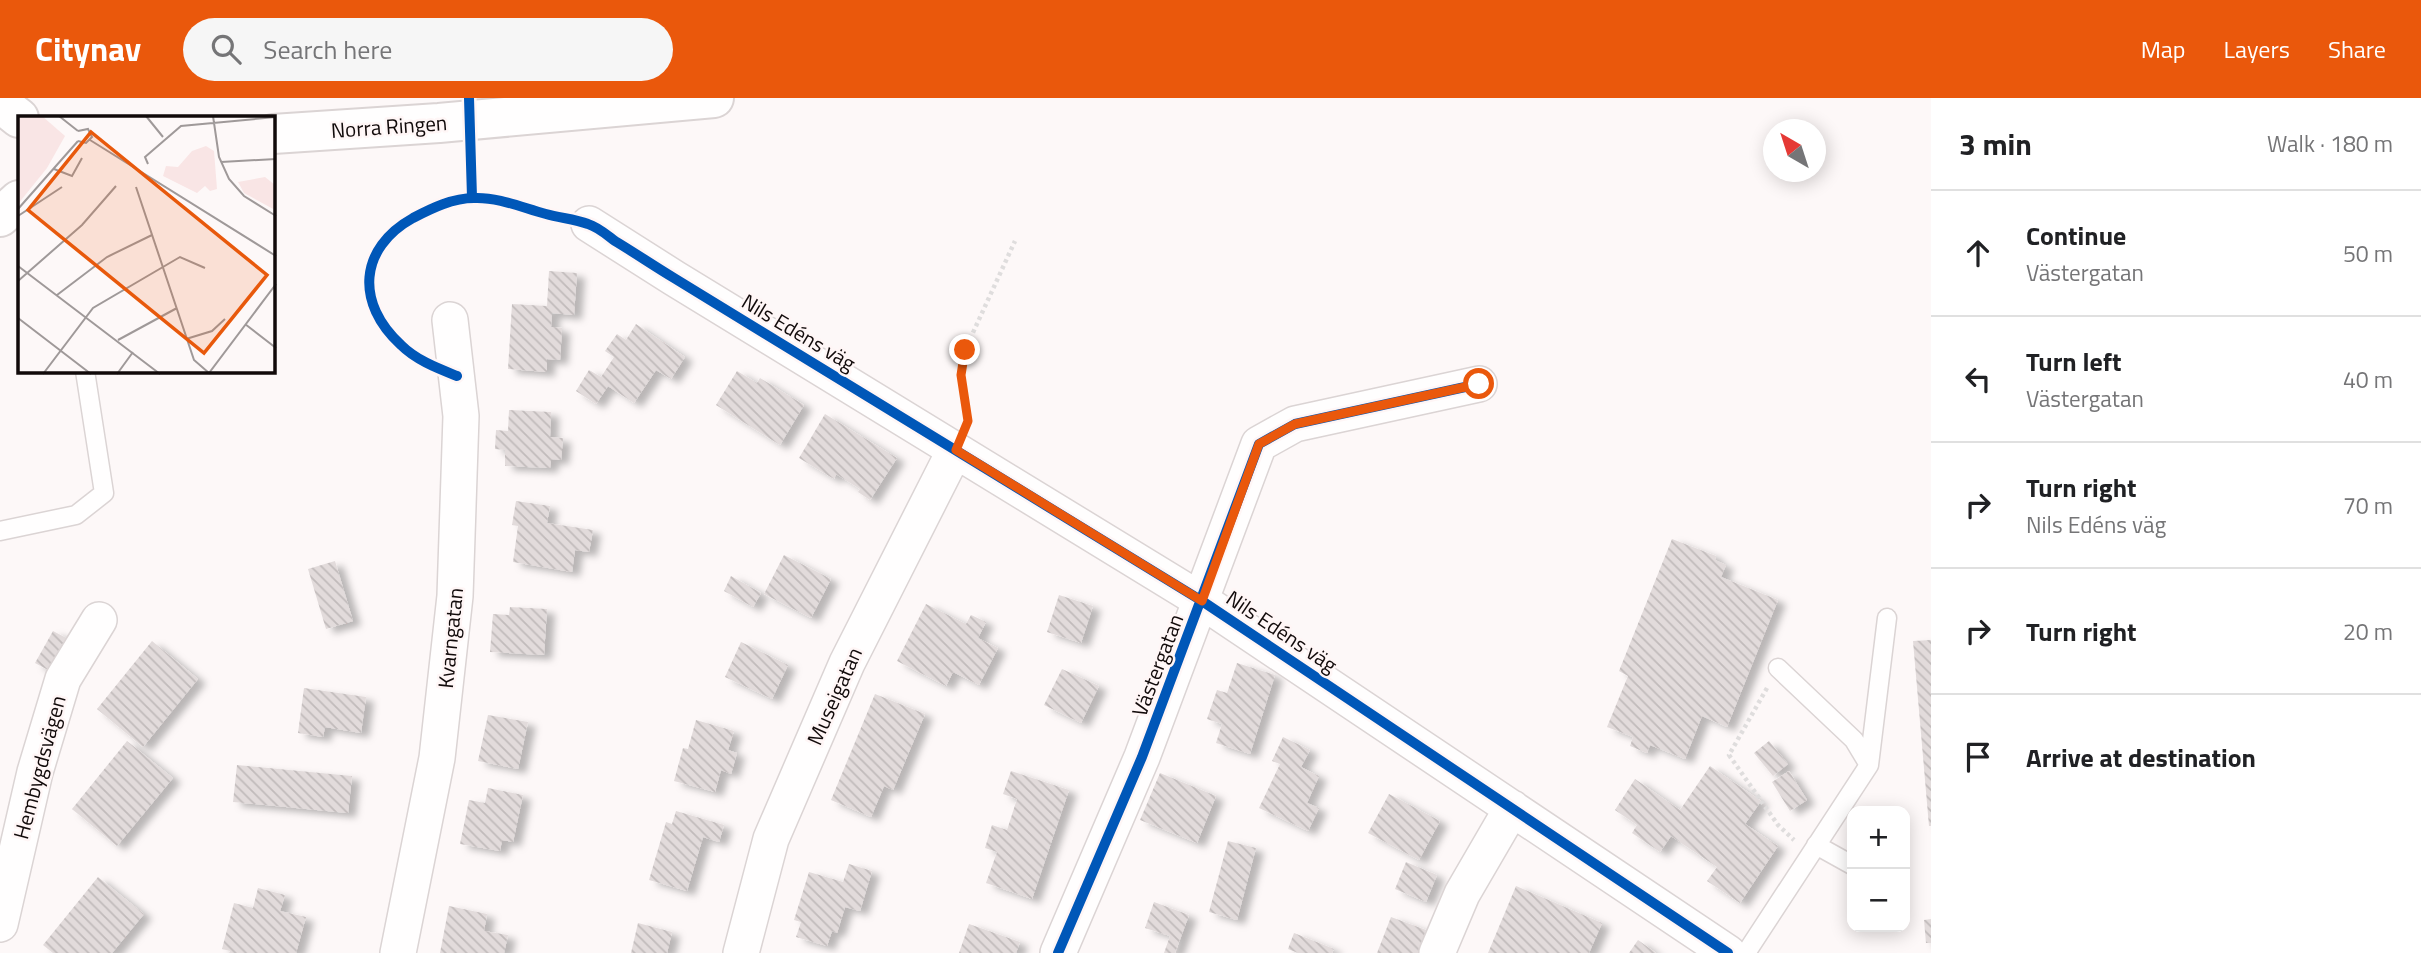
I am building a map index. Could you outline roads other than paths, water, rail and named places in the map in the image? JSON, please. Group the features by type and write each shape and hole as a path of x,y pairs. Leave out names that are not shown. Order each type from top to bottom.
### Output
{"street":[{"name":"Norra Ringen","path":"275,134 466,121 714,98"},
{"path":"0,103 18,117"},
{"path":"0,217 18,201"},
{"name":"Nils Edéns väg","path":"589,224 1202,601 1728,953"},
{"name":"Kvarngatan","path":"398,953 437,758 455,596 461,416 450,320"},
{"name":"Västergatan","path":"1058,953 1142,757 1259,444 1295,424 1479,384"},
{"name":"Museigatan","path":"741,953 771,839 847,663 956,450"},
{"name":"Hembygdsvägen","path":"0,924 35,772 63,679 99,620"},
{"path":"1437,953 1462,894 1512,808"}],"lane":[{"path":"0,531 76,515 104,493 85,373"},
{"path":"1745,953 1869,765 1887,618"},
{"path":"1778,668 1854,740 1869,765"},
{"path":"1813,850 1847,863"}]}
